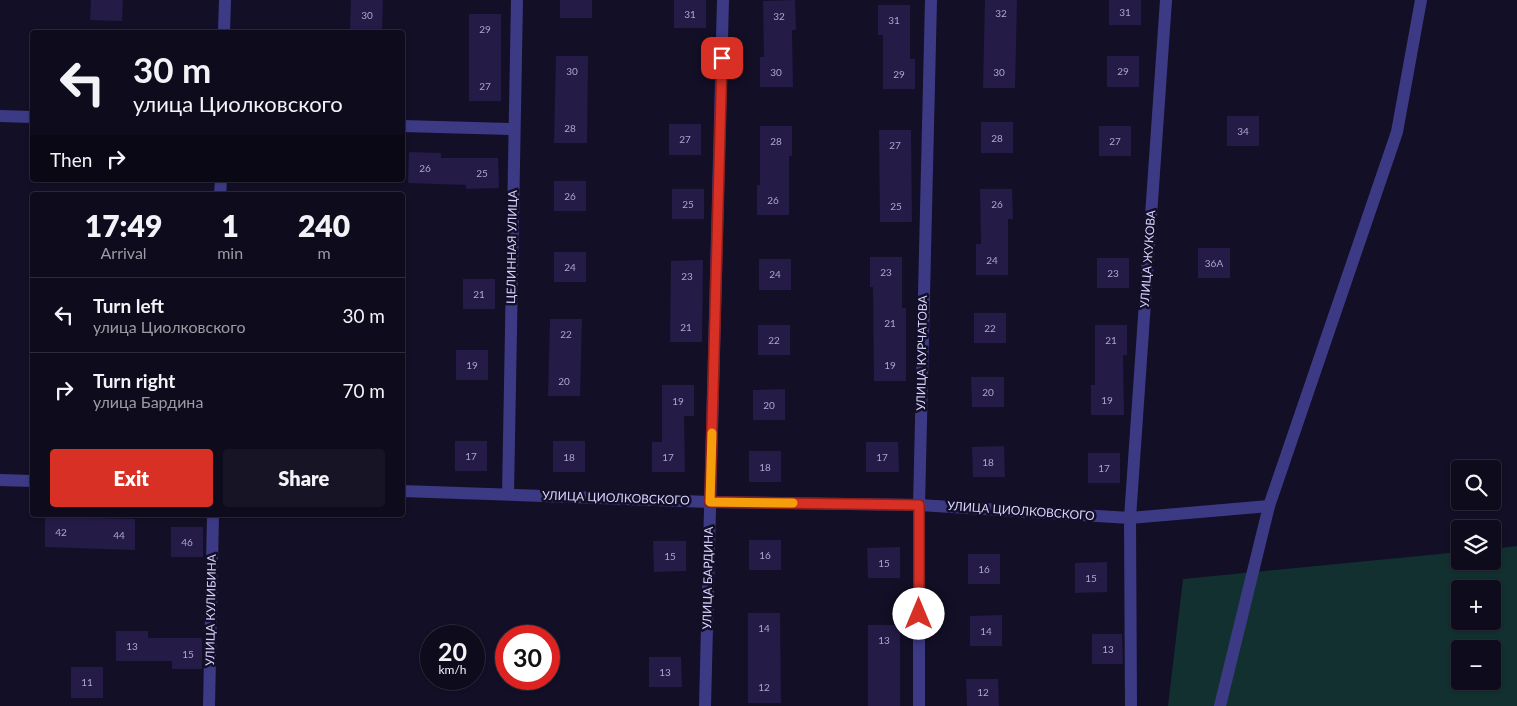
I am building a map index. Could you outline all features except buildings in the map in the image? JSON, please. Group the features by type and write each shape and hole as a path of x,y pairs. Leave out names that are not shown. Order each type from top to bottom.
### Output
{"street":[{"path":"224,30 225,0"},
{"name":"ЦЕЛИННАЯ УЛИЦА","path":"508,494 517,0"},
{"name":"УЛИЦА БАРДИНА","path":"705,706 723,0"},
{"name":"УЛИЦА КУРЧАТОВА","path":"919,706 919,505 931,0"},
{"name":"УЛИЦА ЖУКОВА","path":"1131,706 1130,518 1166,0"},
{"path":"1220,706 1269,506 1397,132 1421,0"},
{"path":"0,116 30,117"},
{"path":"405,126 514,129"},
{"path":"0,480 30,481"},
{"name":"УЛИЦА ЦИОЛКОВСКОГО","path":"405,491 710,502 919,505 1130,518 1269,506"},
{"name":"УЛИЦА КУЛИБИНА","path":"209,706 213,517"}],"green space":[{"path":"1517,546 1517,706 1168,706 1183,579 1451,553 1451,570 1501,570 1501,548"}],"slow traffic":[{"path":"712,433 710,502 793,503"}],"route":[{"path":"722,58 710,502 919,505 919,614"}]}
